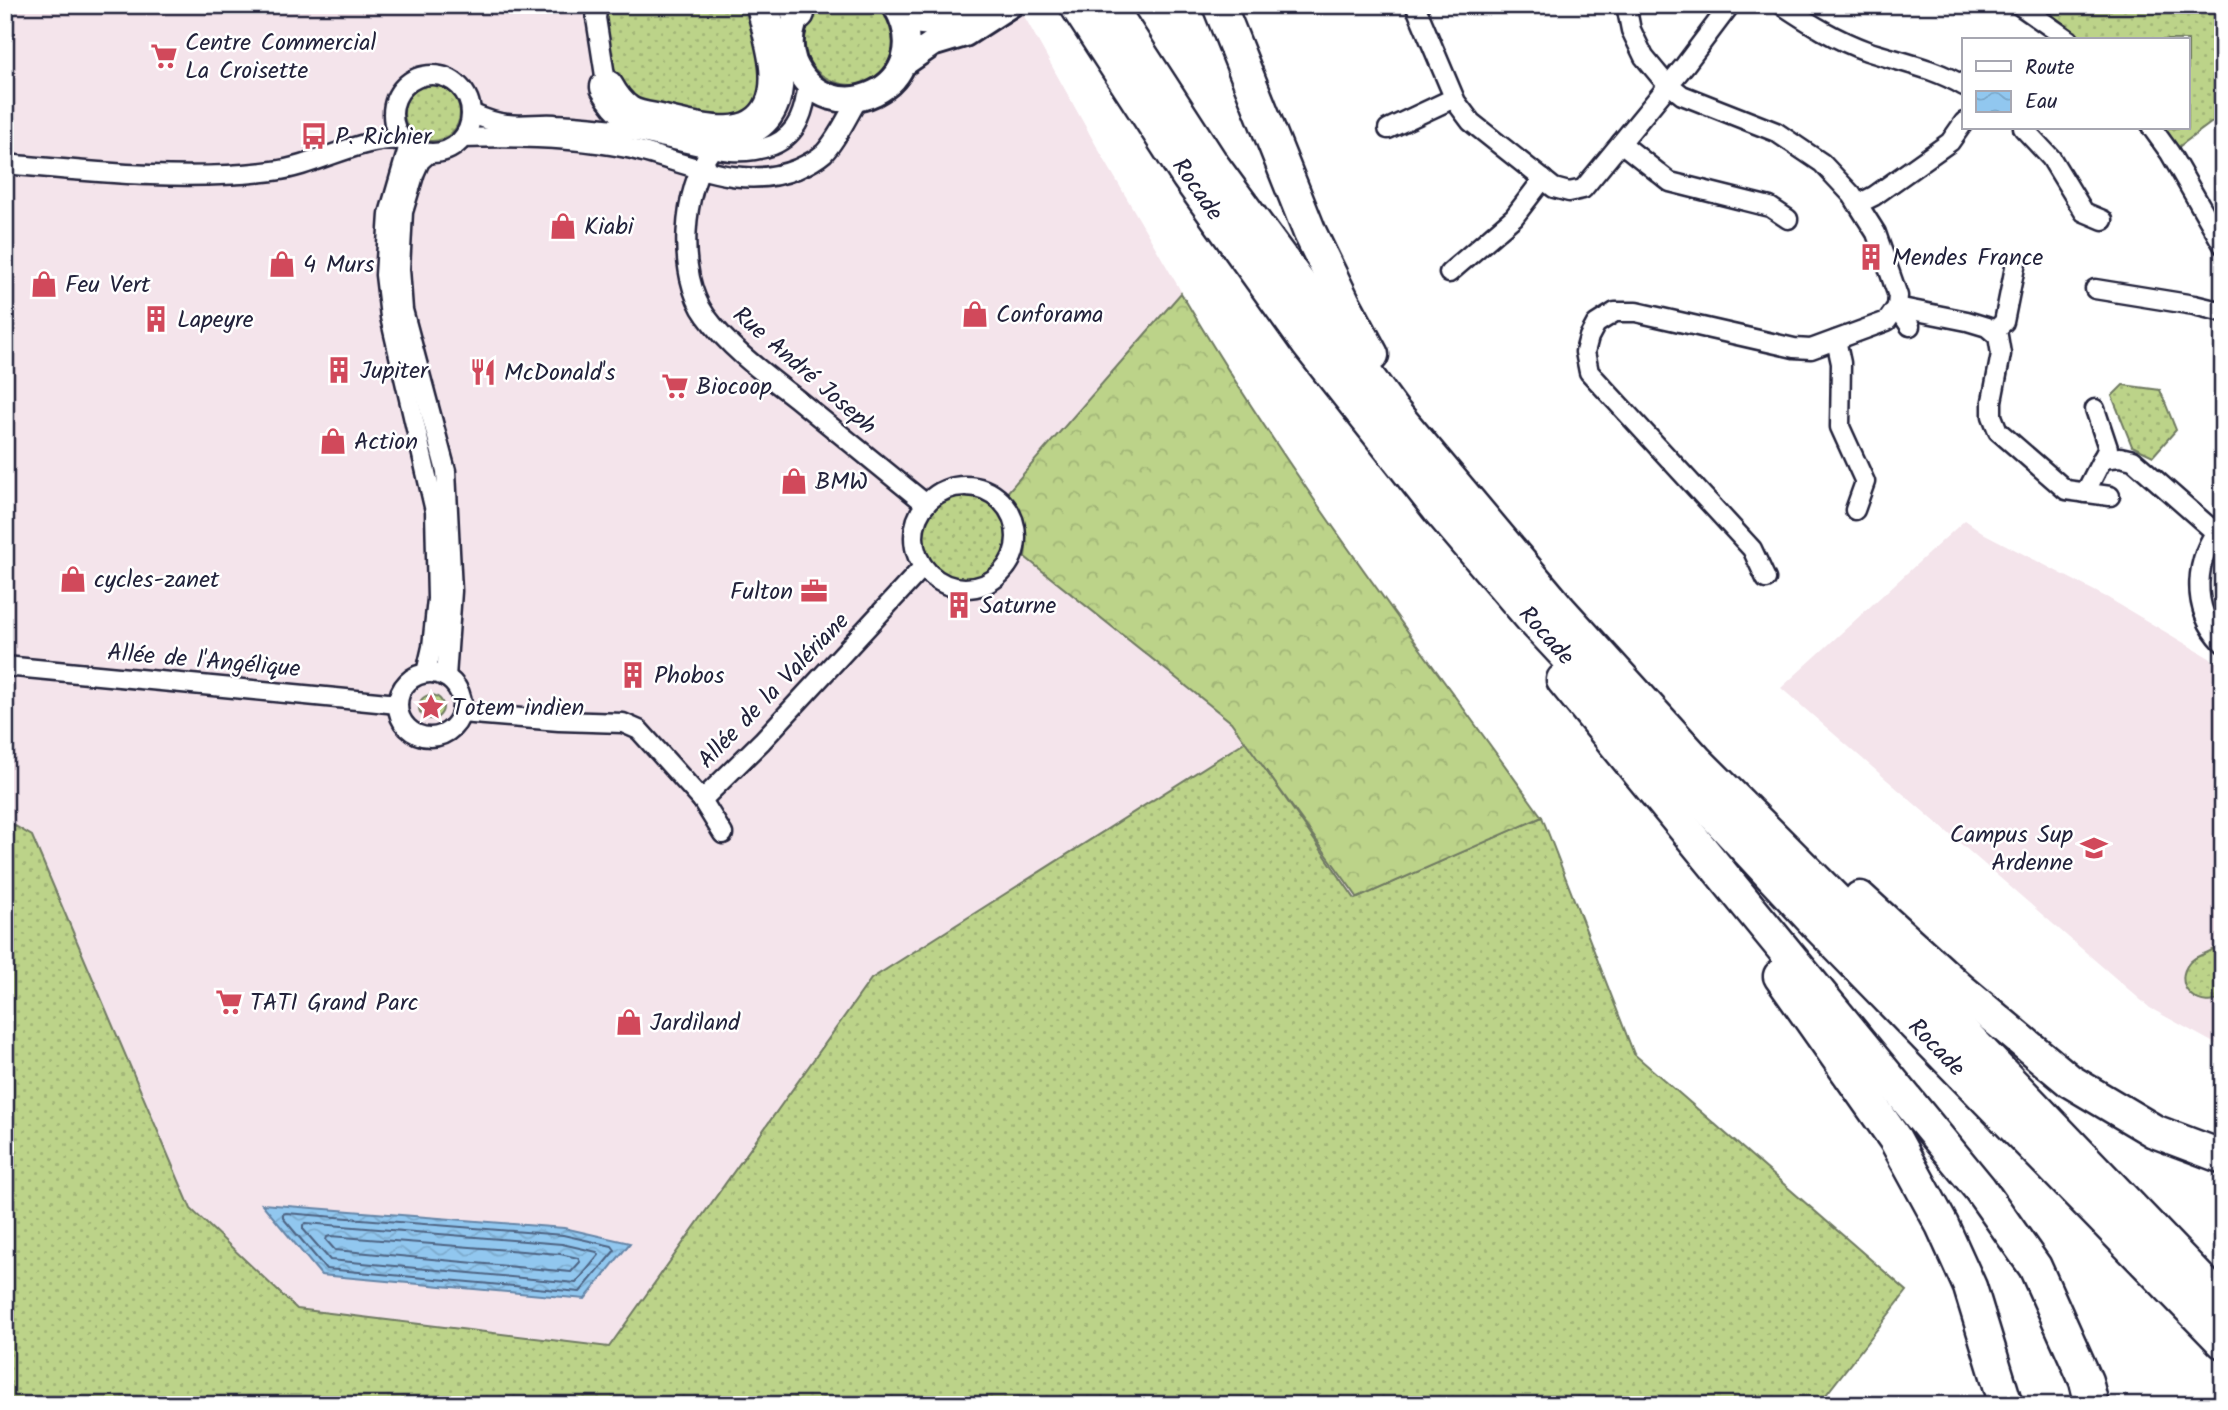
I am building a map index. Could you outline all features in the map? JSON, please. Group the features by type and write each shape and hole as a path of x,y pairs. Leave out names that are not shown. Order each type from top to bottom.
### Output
{"highway":[{"path":"607,87 629,113 705,132 734,132 756,127 771,107 776,88 776,67 763,5"},
{"name":"Rocade","path":"1076,5 1188,177 1299,332 1439,510 1532,619 1811,918 2223,1342"},
{"path":"1110,5 1214,167 1393,411 1560,610 1696,760 1843,907 2223,1303"},
{"path":"1219,5 1310,233 1343,301 1432,460"},
{"path":"1439,510 1468,562 1980,1189 2035,1267 2086,1381 2092,1405"},
{"path":"1570,689 1815,1024 1895,1139 1942,1225 1970,1287 2006,1405"},
{"path":"1696,760 1777,822 1960,989 2070,1081 2154,1132 2223,1157"}],"street":[{"path":"598,5 596,18 609,109 618,122 637,132"},
{"path":"899,12 929,24 947,23 980,5"},
{"path":"799,8 790,42 799,71 808,83 823,93 840,99 858,99 885,87 903,64 933,44 965,34 1010,5"},
{"path":"1415,5 1454,98 1471,121 1554,188 1569,192 1583,189 1730,5"},
{"path":"1626,5 1631,30 1644,57 1663,80 1682,95 1776,132 1822,163 1858,204 1876,233 1890,269 1898,296 1898,307 1910,326"},
{"path":"1782,5 1822,32 1866,50 1947,76 1962,85"},
{"path":"2019,5 2066,38"},
{"path":"899,12 907,41 903,64"},
{"path":"5,164 130,176 246,174 300,167 379,140 406,143 429,153 442,151 463,138 469,126 471,113 462,89 452,81 431,75 414,79 401,90 394,106 396,128 406,143 389,214 385,275 446,471 452,591 446,677"},
{"path":"471,113 507,124 556,124 637,132 712,149 756,150 775,144 798,124 808,83"},
{"path":"1388,129 1454,98"},
{"path":"463,138 550,138 592,142 747,179 777,176 807,165 822,154 834,140 858,99"},
{"path":"354,147 393,115"},
{"path":"1858,204 1874,196 1950,142 1962,125"},
{"path":"2025,130 2051,158 2084,212 2103,220"},
{"path":"2153,130 2220,234"},
{"path":"1621,142 1670,182 1770,207 1788,219"},
{"name":"Rue André Joseph","path":"712,149 700,169 685,238 691,285 705,315 739,353 926,504"},
{"path":"426,673 432,647 437,599 435,511 397,313 403,212 415,172 429,153"},
{"path":"1449,273 1514,217 1543,179"},
{"path":"1993,332 2004,322 2016,262"},
{"path":"2095,289 2194,304 2222,314"},
{"path":"1898,307 1967,321 1987,327 1998,336 2001,354 1992,401 1992,416 1998,431 2066,490 2110,496"},
{"path":"1766,579 1752,549 1589,372 1585,352 1589,337 1596,324 1615,312 1636,312 1794,348 1811,349 1887,321 1898,307"},
{"path":"1836,340 1840,363 1840,427 1865,482 1855,510"},
{"path":"2085,493 2108,448 2095,409"},
{"path":"2102,460 2120,457 2133,460 2219,527 2204,554 2199,573 2200,603 2215,635 2223,643"},
{"path":"972,486 988,491 1002,501 1012,515 1017,531 1016,548 1009,564 998,577 984,585 967,589 950,586 935,579 923,567 916,551 914,535 918,518 926,504 939,493 955,487 972,486"},
{"name":"Allée de la Valériane","path":"461,713 623,723 639,730 702,800 762,741 923,567"},
{"name":"Allée de l'Angélique","path":"5,666 398,704"},
{"path":"426,673 446,677 460,693 461,713 457,723 441,736 419,735 410,730 403,723 398,704 400,695 410,680 426,673"},
{"path":"702,800 723,834"}],"shaded area":[{"path":"5,5 1018,5 1214,348 1307,489 1542,817 1355,899 1246,741 871,979 609,1347 297,1309 191,1209 32,836 5,820"},
{"name":"Campus Sup Ardenne","path":"1965,520 1985,534 2108,598 2223,666 2223,1048 2150,1008 1781,688"}],"green space":[{"path":"607,5 758,5 772,74 745,123 642,112 614,75 605,31"},
{"path":"821,5 876,5 888,19 894,36 893,48 882,71 866,82 847,85 828,79 813,67 805,49 806,28"},
{"path":"2042,5 2223,5 2223,114 2177,148 2164,130 2190,130 2190,38 2078,38"},
{"path":"426,85 438,85 448,89 456,97 460,113 456,129 448,137 438,141 426,141 416,137 408,129 404,119 404,107 408,97 416,89"},
{"path":"1181,293 1222,361 1310,494 1542,817 1358,898 1231,722 1025,557 1023,524 1005,495"},
{"path":"2123,385 2160,390 2176,430 2153,456 2132,446 2112,396"},
{"path":"967,494 992,501 1004,513 1011,538 1004,563 992,575 967,582 942,575 930,563 923,538 930,513 942,501"},
{"path":"431,695 440,698 443,707 440,716 431,719 422,716 419,707 422,698"},
{"path":"1246,741 1355,899 1542,817 1634,1054 1907,1291 1818,1405 5,1405 5,820 32,836 191,1209 297,1309 609,1347 871,979"},
{"path":"2215,948 2223,955 2223,997 2207,1002 2192,996 2184,983 2184,975 2193,960"}],"water":[{"path":"262,1204 564,1228 630,1243 585,1299 321,1275"}],"place":[{"name":"Centre Commercial La Croisette","path":"164,56"},
{"name":"P. Richier","path":"314,136"},
{"name":"Kiabi","path":"563,226"},
{"name":"Mendes France","path":"1871,257"},
{"name":"4 Murs","path":"282,264"},
{"name":"Feu Vert","path":"44,284"},
{"name":"Conforama","path":"975,314"},
{"name":"Lapeyre","path":"156,319"},
{"name":"Jupiter","path":"339,370"},
{"name":"McDonald's","path":"483,372"},
{"name":"Biocoop","path":"675,386"},
{"name":"Action","path":"333,441"},
{"name":"BMW","path":"794,481"},
{"name":"cycles-zanet","path":"73,579"},
{"name":"Fulton","path":"814,591"},
{"name":"Saturne","path":"959,605"},
{"name":"Phobos","path":"633,675"},
{"name":"Totem indien","path":"431,707"},
{"name":"Campus Sup Ardenne","path":"2094,848"},
{"name":"TATI Grand Parc","path":"229,1002"},
{"name":"Jardiland","path":"629,1022"}]}
